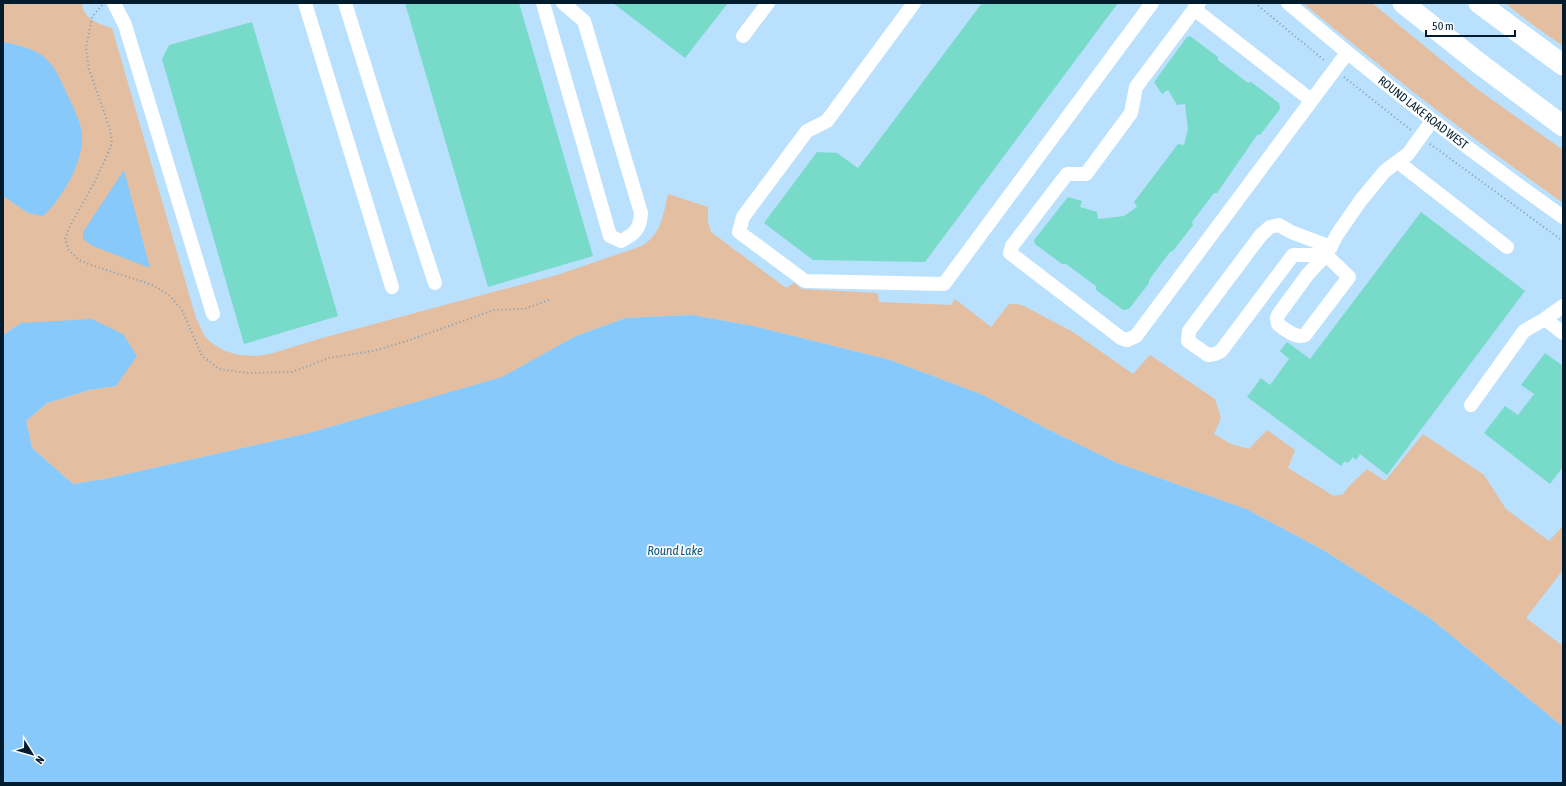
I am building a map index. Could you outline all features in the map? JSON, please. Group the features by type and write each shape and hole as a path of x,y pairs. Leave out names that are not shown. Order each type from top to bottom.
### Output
{"highway":[{"path":"1403,3 1480,64 1563,126"},
{"path":"1479,3 1563,65"}],"street":[{"path":"114,3 125,25 213,314"},
{"path":"305,3 392,288"},
{"path":"345,3 435,283"},
{"path":"543,3 610,236 621,241 632,236 641,224 641,213 584,21 562,3"},
{"path":"743,36 768,3"},
{"path":"914,3 827,121 807,131 743,217 739,232 805,281 944,284 1152,3"},
{"name":"ROUND LAKE ROAD WEST","path":"1288,3 1347,53 1432,121 1563,217"},
{"path":"1311,100 1196,6 1136,87 1131,113 1086,174 1067,174 1012,246 1010,254 1111,330 1115,335 1127,340 1136,336 1347,53"},
{"path":"1329,251 1293,255 1221,351 1208,355 1188,341 1189,331 1261,235 1270,227 1279,225 1329,251 1349,277 1309,331 1302,337 1298,336 1278,324 1277,318 1308,274 1329,251 1338,233 1361,200 1385,171 1408,154 1432,121"},
{"path":"1398,162 1507,247"},
{"path":"1471,405 1524,331 1545,319 1563,306"},
{"path":"1545,319 1563,333"}],"path":[{"path":"105,3 92,17 86,48 89,69 110,129 112,143 106,158 69,228 65,239 69,250 79,260 153,285 170,296 182,310 202,356 219,369 248,373 292,372 329,358 373,351 404,342 494,310 524,309 549,300"},
{"path":"1255,3 1421,137 1563,241"}],"shaded area":[{"path":"3,3 82,3 85,13 92,20 112,28 196,318 205,337 225,351 239,355 257,356 270,354 322,338 557,275 642,246 654,235 661,223 668,194 708,207 708,222 711,232 786,288 794,283 802,289 877,293 879,302 951,305 955,299 991,327 1009,304 1017,304 1024,306 1073,332 1133,374 1150,355 1215,399 1221,418 1214,434 1231,444 1249,449 1267,430 1295,450 1288,468 1334,496 1343,494 1367,469 1385,481 1423,434 1484,475 1506,509 1549,541 1563,526 1563,570 1526,618 1563,646 1563,727 1431,619 1323,550 1246,509 1117,463 1045,428 983,395 890,360 753,326 692,315 626,318 576,336 503,377 309,433 105,479 73,484 32,448 26,421 47,403 89,390 116,386 21,323 3,335 3,196 28,213 21,46 3,42"},
{"path":"1303,3 1372,3 1477,89 1563,150 1563,203 1431,106"},
{"path":"1505,3 1563,3 1563,46 1533,25"}],"water":[{"path":"3,42 30,49 39,53 47,60 54,68 80,124 82,145 76,168 64,190 43,216 28,213 3,196"},
{"path":"124,170 150,268 93,246 83,239 83,232"},
{"name":"Round Lake","path":"692,315 753,326 890,360 983,395 1045,428 1117,463 1246,509 1323,550 1431,619 1563,727 1563,783 3,783 3,335 21,323 92,319 123,334 137,356 116,386 89,390 47,403 26,421 32,448 73,484 105,479 309,433 502,377 576,336 626,318"}],"building":[{"path":"405,3 519,3 593,256 488,287"},
{"path":"613,3 728,3 685,58"},
{"path":"982,3 1118,3 925,262 813,260 764,223 817,152 837,153 858,168"},
{"path":"252,22 338,316 244,344 162,59 169,45"},
{"path":"1190,36 1218,57 1218,60 1248,83 1251,82 1279,103 1280,109 1260,135 1257,135 1217,193 1214,193 1192,222 1193,225 1173,251 1170,252 1129,309 1123,310 1096,290 1096,286 1035,244 1034,240 1068,197 1082,201 1080,207 1097,212 1098,219 1124,216 1137,207 1134,202 1178,144 1184,145 1188,129 1185,104 1177,105 1168,90 1162,94 1154,82 1187,37"},
{"path":"1421,212 1525,291 1387,475 1360,454 1356,460 1353,457 1348,463 1345,461 1341,466 1247,397 1261,378 1270,385 1289,359 1280,351 1287,342 1310,359"},
{"path":"1545,353 1563,366 1563,467 1550,484 1484,433 1505,406 1518,415 1534,394 1521,385"}]}
